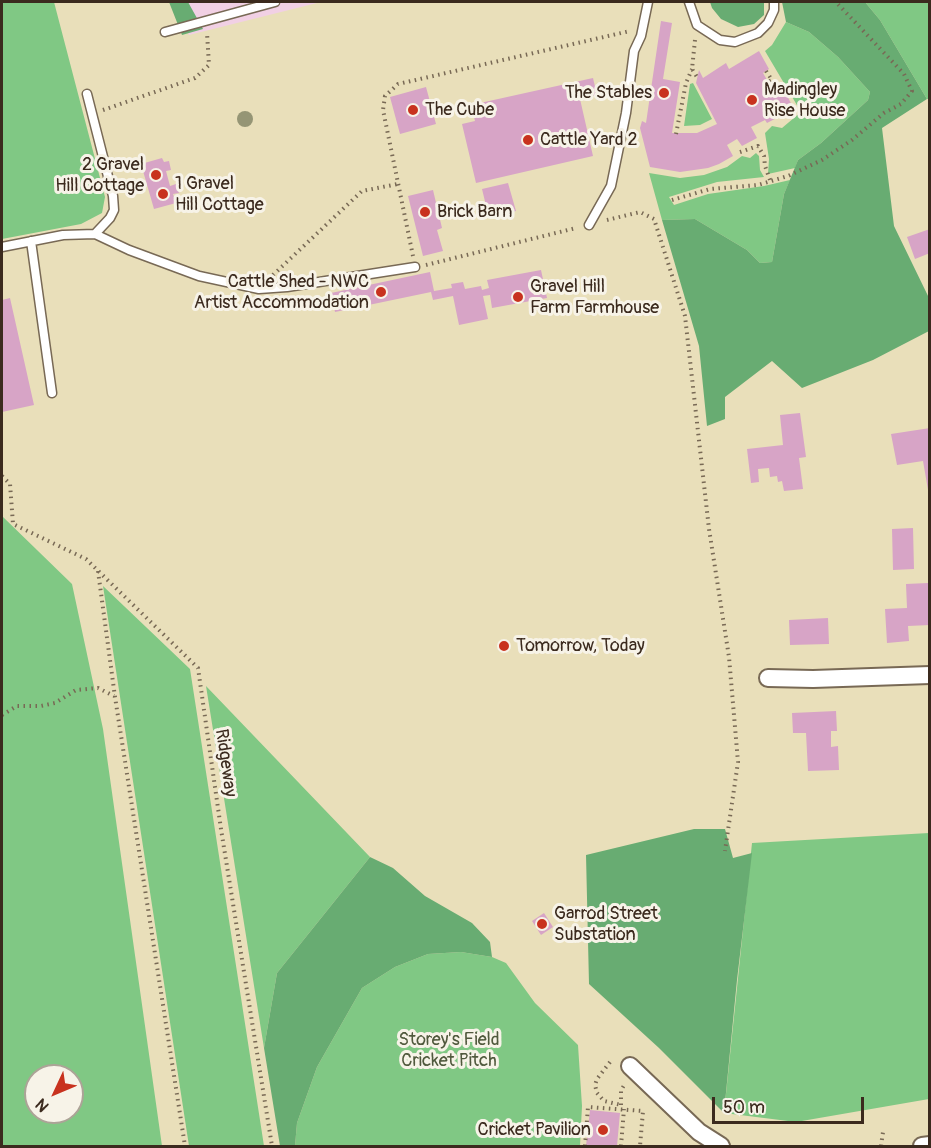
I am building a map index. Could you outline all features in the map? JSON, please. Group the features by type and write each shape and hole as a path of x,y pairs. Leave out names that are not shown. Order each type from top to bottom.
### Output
{"street":[{"path":"768,678 813,679 930,675"},
{"path":"630,1066 699,1132 721,1146"},
{"path":"922,1146 930,1145"}],"lane":[{"path":"165,32 275,2"},
{"path":"589,225 611,186 626,113 634,51 648,2"},
{"path":"689,2 697,25 720,40 735,42 758,33 768,23 774,10 774,2"},
{"path":"87,94 113,196 114,210 104,227 95,234"},
{"path":"2,247 63,235 95,234 129,250 199,276 259,289 287,287 415,267"},
{"path":"31,241 52,393"}],"path":[{"path":"672,201 710,189 758,185 788,176 822,160 852,140 884,113 901,104 912,91 904,74 836,2"},
{"path":"91,114 195,78 208,65 206,20"},
{"path":"676,134 686,83 692,69 697,25"},
{"path":"642,28 398,84 386,96 383,110 415,267 640,212 654,219 685,316 709,529 729,657 738,762 725,851"},
{"path":"692,69 697,77"},
{"path":"766,71 772,80 768,82"},
{"path":"740,152 752,146 758,146 764,156 770,180"},
{"path":"259,289 362,191 398,184"},
{"name":"Ridgeway","path":"2,476 10,484 14,524 86,559 198,668 221,829 272,1146"},
{"path":"97,570 185,1146"},
{"path":"2,715 17,706 41,706 55,703 76,690 98,688 115,697"},
{"path":"610,1062 597,1079 595,1086 597,1093 604,1101 621,1108"},
{"path":"621,1090 621,1146"},
{"path":"585,1146 588,1107 643,1111 640,1146"},
{"path":"881,1146 883,1132"}],"shaded area":[{"path":"176,2 321,2 189,35"}],"green space":[{"path":"2,2 54,2 105,197 102,213 81,224 2,239"},
{"path":"169,2 188,2 203,29 182,35"},
{"path":"710,2 764,2 764,15 754,24 738,27 721,19"},
{"path":"782,2 865,2 880,20 927,99 882,128 894,226 929,298 929,331 873,360 802,388 772,361 725,397 725,419 707,426 699,346 662,220 695,219 747,250 760,263 772,262 784,194 798,160 821,143 868,100 870,92 838,57 809,32 786,22"},
{"path":"865,2 929,2 929,99 880,20"},
{"path":"786,22 809,32 838,57 870,92 868,100 821,143 798,160 795,168 768,174 769,159 765,133 772,126 782,128 801,112 765,51 772,45"},
{"path":"693,83 712,119 700,125 684,126 690,84"},
{"path":"756,153 759,156 760,170 764,177 717,182 669,197 674,205 708,194 790,180 784,194 772,262 760,263 747,250 695,219 662,220 649,173 680,178 704,175 727,167 742,156 750,158"},
{"path":"2,516 72,584 103,729 162,1146 2,1146"},
{"path":"103,586 190,669 264,1146 189,1146"},
{"path":"206,686 370,857 277,973 264,1048"},
{"path":"694,829 725,829 733,858 752,853 724,1113 659,1048 589,984 586,855"},
{"path":"929,833 929,1099 796,1122 724,1113 752,843"},
{"path":"370,857 393,868 425,896 472,923 490,942 492,957 461,952 428,954 395,967 362,988 317,1067 297,1123 295,1146 280,1146 264,1048 277,973"},
{"name":"Storey's Field Cricket Pitch","path":"461,952 492,957 506,963 535,1003 578,1045 582,1106 580,1146 295,1146 297,1123 317,1067 362,988 395,967 428,954"}],"building":[{"path":"661,21 672,23 663,79 680,82 672,133 697,133 717,124 696,83 699,70 703,78 726,63 729,69 759,51 769,69 763,73 774,92 783,88 794,109 767,123 765,120 751,127 757,138 742,146 737,139 727,145 733,156 719,164 680,172 650,167 640,128 642,121 646,123"},
{"name":"Cattle Yard 2","path":"593,78 597,95 580,99 593,156 476,183 462,124 475,121 471,105"},
{"name":"The Cube","path":"426,87 436,124 400,134 390,97"},
{"path":"162,158 164,162 169,161 171,170 166,171 170,186 176,184 179,193 173,194 176,203 154,209 141,164"},
{"path":"508,183 516,211 489,218 482,189"},
{"name":"Brick Barn","path":"433,190 442,228 437,230 443,251 423,256 408,196"},
{"path":"930,229 930,253 915,259 907,237"},
{"path":"541,270 547,298 492,308 490,295 483,296 488,319 459,325 453,296 433,300 431,292 335,312 331,293 430,272 434,291 452,288 451,284 463,282 465,289 481,286 482,290 489,288 487,280"},
{"path":"10,298 34,405 2,412 2,300"},
{"path":"800,413 806,457 799,458 803,489 784,491 782,481 778,482 777,476 770,477 769,468 758,469 759,482 751,483 747,449 783,445 780,415"},
{"path":"930,428 930,490 928,490 923,461 897,465 891,434"},
{"path":"913,528 914,569 893,570 892,529"},
{"path":"928,583 930,625 908,626 909,641 887,643 885,609 907,608 906,584"},
{"path":"828,618 829,644 790,645 789,620"},
{"path":"836,711 837,731 831,731 831,747 838,746 839,770 808,771 806,733 793,733 792,713"},
{"name":"Garrod Street Substation","path":"544,913 553,927 541,935 532,921"},
{"name":"Cricket Pavilion","path":"590,1110 620,1113 617,1146 586,1146"}],"place":[{"name":"The Stables","path":"664,93"},
{"name":"Madingley Rise House","path":"752,100"},
{"name":"The Cube","path":"413,110"},
{"name":"Cattle Yard 2","path":"528,140"},
{"name":"2 Gravel Hill Cottage","path":"156,175"},
{"name":"1 Gravel Hill Cottage","path":"163,194"},
{"name":"Brick Barn","path":"425,212"},
{"name":"Cattle Shed - NWC Artist Accommodation","path":"381,292"},
{"name":"Gravel Hill Farm Farmhouse","path":"518,297"},
{"name":"Tomorrow, Today","path":"504,646"},
{"name":"Garrod Street Substation","path":"542,924"},
{"name":"Cricket Pavilion","path":"603,1130"}]}
